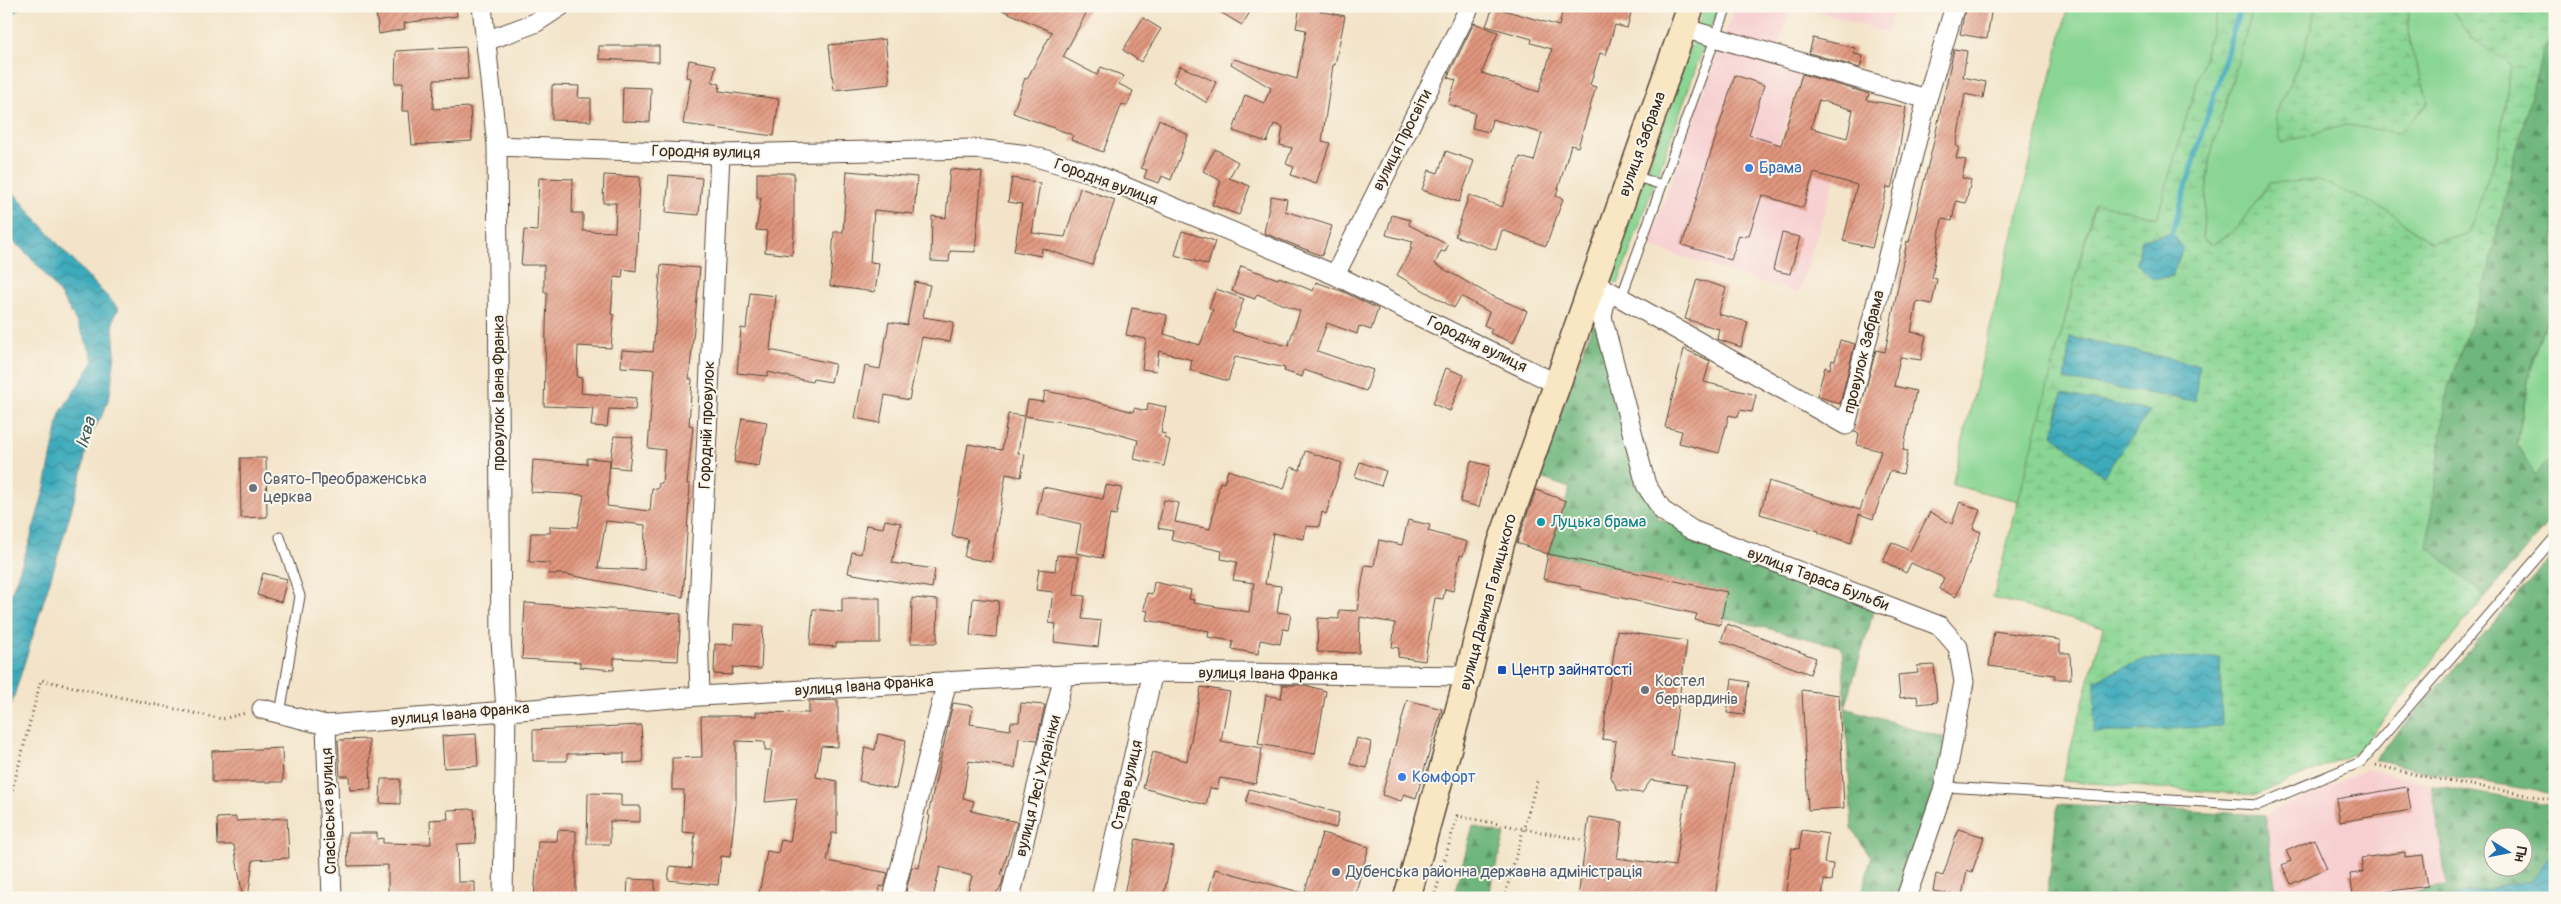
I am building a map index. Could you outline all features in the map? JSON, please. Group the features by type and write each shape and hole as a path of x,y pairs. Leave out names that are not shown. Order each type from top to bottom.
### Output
{"main road":[{"name":"вулиця Забрама","path":"1607,290 1631,175 1687,17"},
{"name":"вулиця Данила Галицького","path":"1407,898 1468,676 1501,543 1557,384 1607,290"}],"street":[{"name":"провулок Івана Франка","path":"482,6 497,146 501,640 506,710 503,898"},
{"path":"486,41 535,23 561,6"},
{"name":"вулиця Просвіти","path":"1335,274 1470,6"},
{"name":"провулок Забрама","path":"1607,290 1846,425 1927,100 1955,6"},
{"path":"1687,17 1715,38 1927,100"},
{"name":"Городня вулиця","path":"497,146 720,154 976,149 1029,155 1092,173 1335,274 1557,384"},
{"name":"Городній провулок","path":"700,696 698,626 720,154"},
{"name":"вулиця Тараса Бульби","path":"1607,290 1602,317 1646,485 1663,511 1692,530 1940,626 1958,647 1964,682 1944,787 1906,898"},
{"name":"вулиця Івана Франка","path":"262,709 326,725 700,696 1064,675 1152,672 1468,676"},
{"name":"Стара вулиця","path":"1101,898 1152,672"},
{"name":"вулиця Лесі Українки","path":"1010,898 1064,675"},
{"path":"893,898 947,681"},
{"name":"Спасівська вулиця","path":"326,725 332,898"}],"lane":[{"path":"1607,290 1662,185 1727,6"},
{"path":"1631,175 1662,185"},
{"path":"280,537 300,596 280,714"},
{"path":"1944,787 2258,806 2361,762 2555,537"}],"path":[{"path":"6,814 41,680 222,719 262,709"},
{"path":"2361,762 2431,778 2555,800"},
{"path":"1504,898 1537,781"},
{"path":"1434,898 1457,816 1523,830 1584,840"}],"shaded area":[{"path":"1735,6 1791,6 1777,51 1724,36"},
{"path":"1801,6 1895,6 1887,33"},
{"path":"1721,44 1803,68 1778,146 1839,166 1798,294 1648,246"},
{"path":"2367,769 2432,785 2447,886 2373,898 2277,898 2265,815"}],"green space":[{"path":"1705,6 1719,6 1710,31 1697,27"},
{"path":"2068,6 2219,6 2157,218 2094,204 2019,501 1952,485"},
{"path":"2219,6 2254,6 2209,161 2202,239 2213,245 2237,228 2269,183 2319,180 2387,210 2431,243 2468,234 2498,151 2511,65 2472,38 2451,8 2454,6 2555,6 2555,32 2543,50 2513,163 2486,281 2448,387 2427,546 2485,597 2357,752 2256,795 2062,781 2103,627 1993,598 2095,203 2157,218","holes":["2071,337 2199,365 2065,380"]},
{"path":"2254,6 2317,6 2305,49 2276,113 2398,133 2429,103 2410,46 2408,6 2454,6 2451,8 2472,38 2512,65 2498,151 2468,234 2431,243 2387,210 2269,183 2237,228 2213,245 2202,240 2209,161"},
{"path":"2317,6 2408,6 2410,46 2429,102 2399,133 2346,125 2281,143 2276,113 2305,49"},
{"path":"2555,32 2555,297 2530,370 2517,445 2535,475 2555,455 2555,515 2485,597 2427,546 2448,387 2486,281 2513,163 2543,50"},
{"path":"1694,36 1706,40 1618,284 1608,280"},
{"path":"2555,297 2555,455 2535,475 2517,445 2530,370"},
{"path":"1594,320 1657,518 1874,610 1845,707 1842,647 1721,617 1726,592 1548,554 1570,488 1538,477"},
{"path":"2555,552 2555,794 2432,773 2375,759"},
{"path":"1845,708 1945,738 1936,785 1897,898 1861,898 1871,858 1852,829"},
{"path":"2432,785 2555,806 2555,898 2373,898 2447,886"},
{"path":"2058,804 2265,815 2277,898 2047,898"},
{"path":"1473,826 1505,835 1487,898 1453,898"}],"water":[{"name":"Іква","path":"6,184 65,252 119,309 115,314 113,323 115,353 110,394 104,412 87,441 83,469 62,542 6,722 6,609 30,540 45,487 60,413 94,361 69,308 47,276 6,235"},
{"path":"2172,233 2183,248 2172,276 2152,279 2136,263 2142,239"},
{"path":"2070,337 2199,365 2195,401 2065,380"},
{"path":"2062,394 2150,411 2103,476 2053,435"},
{"path":"2220,658 2222,726 2094,733 2095,680 2144,659"},
{"path":"2555,849 2555,898 2438,898 2531,881"}],"building":[{"path":"375,6 456,6 457,16 404,23 405,29 379,34"},
{"path":"993,6 1090,6 1063,57 1097,75 1101,67 1124,76 1119,84 1133,91 1127,106 1122,104 1103,152 1071,140 1073,135 1013,113 1025,78 1027,79 1052,32"},
{"path":"1210,6 1241,6 1250,12 1242,25"},
{"path":"1564,6 1633,6 1627,28 1615,25 1606,55 1600,53 1590,85 1596,87 1578,147 1571,145 1556,196 1563,199 1546,246 1502,230 1496,250 1455,236 1469,195 1502,207 1520,157 1534,161 1542,133 1492,119 1489,132 1472,128 1475,113 1448,104 1456,80 1448,78 1450,72 1474,23 1498,32 1482,73 1539,92 1552,49 1531,43 1532,39 1486,26 1493,7 1559,26"},
{"path":"1966,6 1992,6 1987,39 1960,34"},
{"path":"1300,7 1345,16 1335,65 1333,65 1322,141 1330,143 1316,184 1291,175 1294,167 1286,164 1292,148 1280,145 1283,127 1274,124 1267,142 1233,131 1245,95 1264,103 1271,88 1231,64 1234,59 1297,79 1306,30 1296,28"},
{"path":"1143,18 1161,29 1141,62 1123,50"},
{"path":"1813,38 1855,48 1854,54 1863,56 1860,68 1809,53"},
{"path":"885,39 890,84 834,90 829,45"},
{"path":"599,46 659,46 659,62 599,59"},
{"path":"466,47 468,79 434,80 433,109 470,107 472,141 412,145 409,111 402,111 403,83 395,83 396,51"},
{"path":"1954,49 1967,51 1963,77 1986,82 1983,98 1965,94 1956,146 1959,147 1956,158 1966,160 1962,178 1971,180 1966,203 1956,201 1952,221 1942,219 1932,278 1937,279 1932,304 1917,301 1911,332 1926,335 1921,360 1900,357 1894,386 1916,391 1903,450 1908,451 1903,474 1890,471 1873,519 1859,514 1851,543 1819,533 1819,531 1760,514 1769,481 1860,510 1881,451 1857,445 1859,433 1854,432 1876,350 1885,352 1907,241 1909,242 1934,141"},
{"path":"689,60 716,65 712,82 720,84 719,91 779,99 774,136 683,124 691,78 686,77"},
{"path":"1180,66 1216,82 1207,103 1173,82"},
{"path":"1802,74 1869,94 1867,100 1906,107 1897,164 1891,188 1887,187 1872,248 1843,241 1857,185 1814,173 1803,208 1762,195 1749,235 1745,237 1739,235 1731,260 1682,245 1735,75 1764,85 1749,135 1781,145","holes":["1819,100 1853,110 1847,138 1811,128"]},
{"path":"552,85 579,86 578,98 591,98 591,121 552,120"},
{"path":"623,87 651,88 650,122 622,121"},
{"path":"1159,119 1188,135 1171,180 1162,176 1159,183 1144,178 1147,170 1141,168"},
{"path":"1215,149 1238,162 1229,178 1250,186 1239,215 1212,205 1221,181 1203,171"},
{"path":"1446,151 1474,161 1459,202 1422,190 1429,170 1438,173"},
{"path":"950,169 982,172 975,252 950,251 949,262 931,261 932,216 946,218"},
{"path":"847,171 917,177 914,214 874,210 870,262 879,263 875,292 830,286 834,232 843,232"},
{"path":"757,173 794,173 792,255 765,252 767,231 756,230 761,198 757,198"},
{"path":"604,175 640,177 636,271 623,269 622,278 614,277 611,314 614,315 611,348 578,346 577,377 582,378 581,393 636,398 635,410 609,409 607,427 591,426 593,408 544,406 547,292 544,292 544,265 521,265 524,230 537,231 539,178 573,179 572,213 583,213 583,231 615,232 616,203 603,203"},
{"path":"669,175 702,178 699,215 666,212"},
{"path":"1012,178 1040,183 1032,233 1065,237 1080,188 1115,200 1092,265 1042,248 1041,256 1014,251 1022,204 1008,202"},
{"path":"1271,196 1287,199 1285,211 1332,226 1322,256 1264,233"},
{"path":"1392,215 1410,220 1409,225 1448,245 1445,252 1441,251 1435,264 1490,295 1527,311 1513,343 1490,333 1492,329 1484,325 1489,312 1461,296 1454,308 1397,275 1412,248 1410,247 1413,242 1386,235"},
{"path":"1182,231 1215,241 1208,265 1175,255"},
{"path":"1782,233 1800,237 1790,274 1773,270"},
{"path":"661,265 700,268 689,379 692,379 689,425 693,426 687,484 690,484 683,597 564,574 549,574 550,563 529,562 531,533 550,533 550,526 578,527 584,495 531,492 533,460 587,464 587,458 610,460 607,506 650,511 652,488 658,489 659,483 662,483 665,450 648,448 654,369 621,367 622,350 653,352","holes":["606,521 645,525 644,570 598,568"]},
{"path":"1241,266 1278,279 1279,277 1313,291 1316,282 1344,292 1378,309 1371,330 1359,326 1357,334 1327,323 1317,351 1373,370 1366,391 1304,370 1302,377 1284,371 1285,368 1235,357 1228,381 1190,370 1192,360 1159,351 1156,371 1142,369 1146,339 1126,335 1132,308 1167,315 1164,334 1200,345 1213,310 1209,308 1216,289 1244,299 1232,331 1288,346 1300,311 1257,294 1255,299 1232,291"},
{"path":"1697,279 1726,288 1718,314 1748,322 1741,347 1717,339 1719,329 1685,319"},
{"path":"915,282 930,285 923,317 954,322 950,342 922,337 909,400 885,395 880,423 855,418 865,366 880,369 889,322 907,325"},
{"path":"750,293 776,296 770,350 835,364 831,382 813,379 812,382 768,372 767,376 737,373 741,328 746,329"},
{"path":"1840,340 1855,344 1840,404 1817,396 1825,367 1830,369 1832,360 1835,361"},
{"path":"1684,349 1710,361 1704,382 1756,395 1752,412 1740,410 1738,417 1729,415 1719,453 1679,443 1682,431 1665,427"},
{"path":"1446,368 1464,375 1450,411 1433,404"},
{"path":"1045,391 1083,398 1133,412 1134,408 1147,411 1148,403 1166,407 1161,433 1166,434 1164,438 1170,440 1164,466 1134,459 1138,440 1093,427 1025,416 1028,400 1043,402"},
{"path":"1008,414 1024,416 1018,453 1025,454 1021,477 1006,474 991,562 964,557 968,539 952,536 968,444 1002,450"},
{"path":"742,418 767,422 759,466 734,462"},
{"path":"614,436 633,437 629,469 610,467"},
{"path":"1305,451 1342,463 1326,514 1322,512 1319,527 1306,526 1304,539 1273,533 1265,584 1281,586 1277,612 1291,614 1288,630 1283,629 1280,644 1260,640 1258,654 1232,649 1233,641 1208,637 1209,631 1146,620 1148,611 1144,610 1147,593 1152,594 1154,582 1191,590 1189,599 1194,600 1193,603 1249,612 1254,583 1233,580 1237,562 1221,559 1222,551 1171,540 1173,531 1158,528 1164,500 1179,503 1175,522 1210,529 1220,482 1224,483 1228,470 1284,489 1291,467 1300,470"},
{"name":"Свято-Преображенська церква","path":"240,458 266,458 267,517 241,518"},
{"path":"1471,461 1490,466 1479,507 1460,502"},
{"path":"1360,462 1386,471 1381,486 1355,477"},
{"path":"1106,485 1122,488 1116,515 1110,514 1102,558 1076,553 1081,524 1037,514 1043,487 1103,499"},
{"name":"Луцька брама","path":"1536,490 1566,501 1548,554 1517,543"},
{"path":"1960,502 1980,510 1973,529 1981,532 1956,597 1939,589 1944,578 1911,563 1906,573 1883,561 1892,542 1910,551 1930,512 1952,524"},
{"path":"885,520 901,523 892,563 935,569 932,588 848,573 852,552 861,554 866,525 883,528"},
{"path":"1408,520 1430,525 1428,531 1467,542 1463,556 1460,555 1453,591 1445,589 1443,599 1435,598 1425,661 1398,657 1399,648 1392,647 1395,623 1360,617 1359,653 1317,652 1318,618 1339,619 1339,610 1357,611 1365,565 1374,566 1379,540 1402,545"},
{"path":"1548,554 1727,592 1720,625 1695,620 1697,614 1580,589 1581,587 1543,579"},
{"path":"1057,555 1078,557 1074,595 1085,596 1082,619 1101,621 1098,647 1054,642 1056,624 1049,623 1053,592 1036,590 1039,569 1055,571"},
{"path":"263,573 287,579 281,602 257,595"},
{"path":"842,598 880,598 880,643 836,643 836,647 810,645 813,609 842,612"},
{"path":"912,598 938,600 937,643 911,643"},
{"path":"973,598 999,601 996,637 970,635"},
{"path":"525,603 681,614 678,661 614,658 614,670 580,667 580,662 522,659"},
{"path":"734,624 763,626 761,669 733,667 732,675 714,674 715,644 733,645"},
{"path":"1727,624 1816,658 1810,674 1721,641"},
{"path":"1617,631 1687,641 1671,756 1734,765 1715,898 1578,898 1589,817 1623,822 1617,858 1675,866 1687,785 1651,780 1642,793 1618,790 1611,777 1616,741 1602,739"},
{"path":"1994,631 2060,640 2060,653 2070,653 2071,679 2055,679 2055,675 1989,666"},
{"path":"1934,665 1937,702 1918,704 1917,696 1900,698 1898,675 1918,673 1917,666"},
{"path":"1732,679 1749,682 1744,715 1727,713"},
{"path":"1283,685 1305,685 1326,691 1315,754 1258,744 1266,695 1281,698"},
{"path":"1201,687 1230,692 1221,741 1262,748 1256,784 1220,778 1217,789 1210,788 1206,805 1143,788 1153,752 1187,761"},
{"path":"1802,690 1839,695 1844,808 1808,810"},
{"path":"838,700 838,747 821,746 816,777 837,781 837,833 832,833 827,861 888,873 884,887 880,886 878,898 832,898 818,895 818,898 781,898 759,894 767,851 778,853 781,840 790,842 797,799 765,802 772,750 765,750 765,742 736,741 736,804 730,857 721,856 718,885 668,880 670,866 692,868 695,833 682,832 684,790 672,790 672,758 702,757 701,716 756,716 756,712 809,713 809,701"},
{"path":"1407,700 1442,709 1416,798 1404,794 1401,801 1382,795"},
{"path":"953,703 973,706 970,724 1010,730 1011,722 1019,722 1021,703 1045,705 1037,740 1019,738 1015,768 969,761 963,798 974,801 971,811 1017,822 1001,875 1004,876 1001,887 992,898 967,894 972,876 940,867 933,898 906,892 912,867 919,868 930,816 928,815"},
{"path":"641,725 643,762 624,763 624,753 567,754 567,761 533,761 533,730"},
{"path":"476,734 478,766 444,768 442,736"},
{"path":"878,734 906,740 896,789 859,781 865,747 875,750"},
{"path":"1357,738 1371,742 1367,768 1350,764"},
{"path":"369,739 371,789 350,790 349,776 340,776 338,740"},
{"path":"282,748 283,782 212,782 212,751"},
{"path":"381,779 400,779 400,804 380,803"},
{"path":"2407,787 2411,810 2340,822 2336,799"},
{"path":"1249,789 1339,813 1336,828 1246,803"},
{"path":"588,793 621,794 621,806 640,806 640,822 610,821 610,844 587,844"},
{"path":"474,809 476,843 457,844 458,882 475,882 475,898 388,898 388,865 348,866 347,833 377,833 377,839 383,838 383,843 431,844 430,820 448,819 447,810"},
{"path":"236,817 236,821 287,818 289,858 253,860 248,898 243,898 234,845 218,845 217,818"},
{"path":"1958,829 1984,837 1972,872 1967,870 1962,896 1933,891 1936,874 1943,876"},
{"path":"558,830 576,831 576,898 534,898 538,841 557,841"},
{"path":"1802,830 1828,834 1824,863 1833,864 1831,881 1824,880 1822,898 1785,898 1792,848 1799,849"},
{"name":"Дубенська районна державна адміністрація","path":"1322,833 1369,847 1354,898 1303,898"},
{"path":"1136,839 1174,847 1163,898 1123,898"},
{"path":"2314,839 2327,868 2291,884 2282,865 2291,861 2286,851"},
{"path":"2405,852 2405,857 2423,855 2428,886 2353,896 2350,874 2363,872 2361,858"},
{"path":"1215,869 1303,893 1302,898 1207,898"},
{"path":"628,879 655,880 655,898 627,898"}],"waterway":[{"path":"6,19 18,6"},
{"path":"2172,233 2241,6"}],"place":[{"name":"Брама","path":"1749,168"},
{"name":"Свято-Преображенська церква","path":"253,488"},
{"name":"Луцька брама","path":"1541,522"},
{"name":"Центр зайнятості","path":"1502,670"},
{"name":"Костел бернардинів","path":"1645,690"},
{"name":"Комфорт","path":"1402,777"},
{"name":"Дубенська районна державна адміністрація","path":"1336,872"}]}
